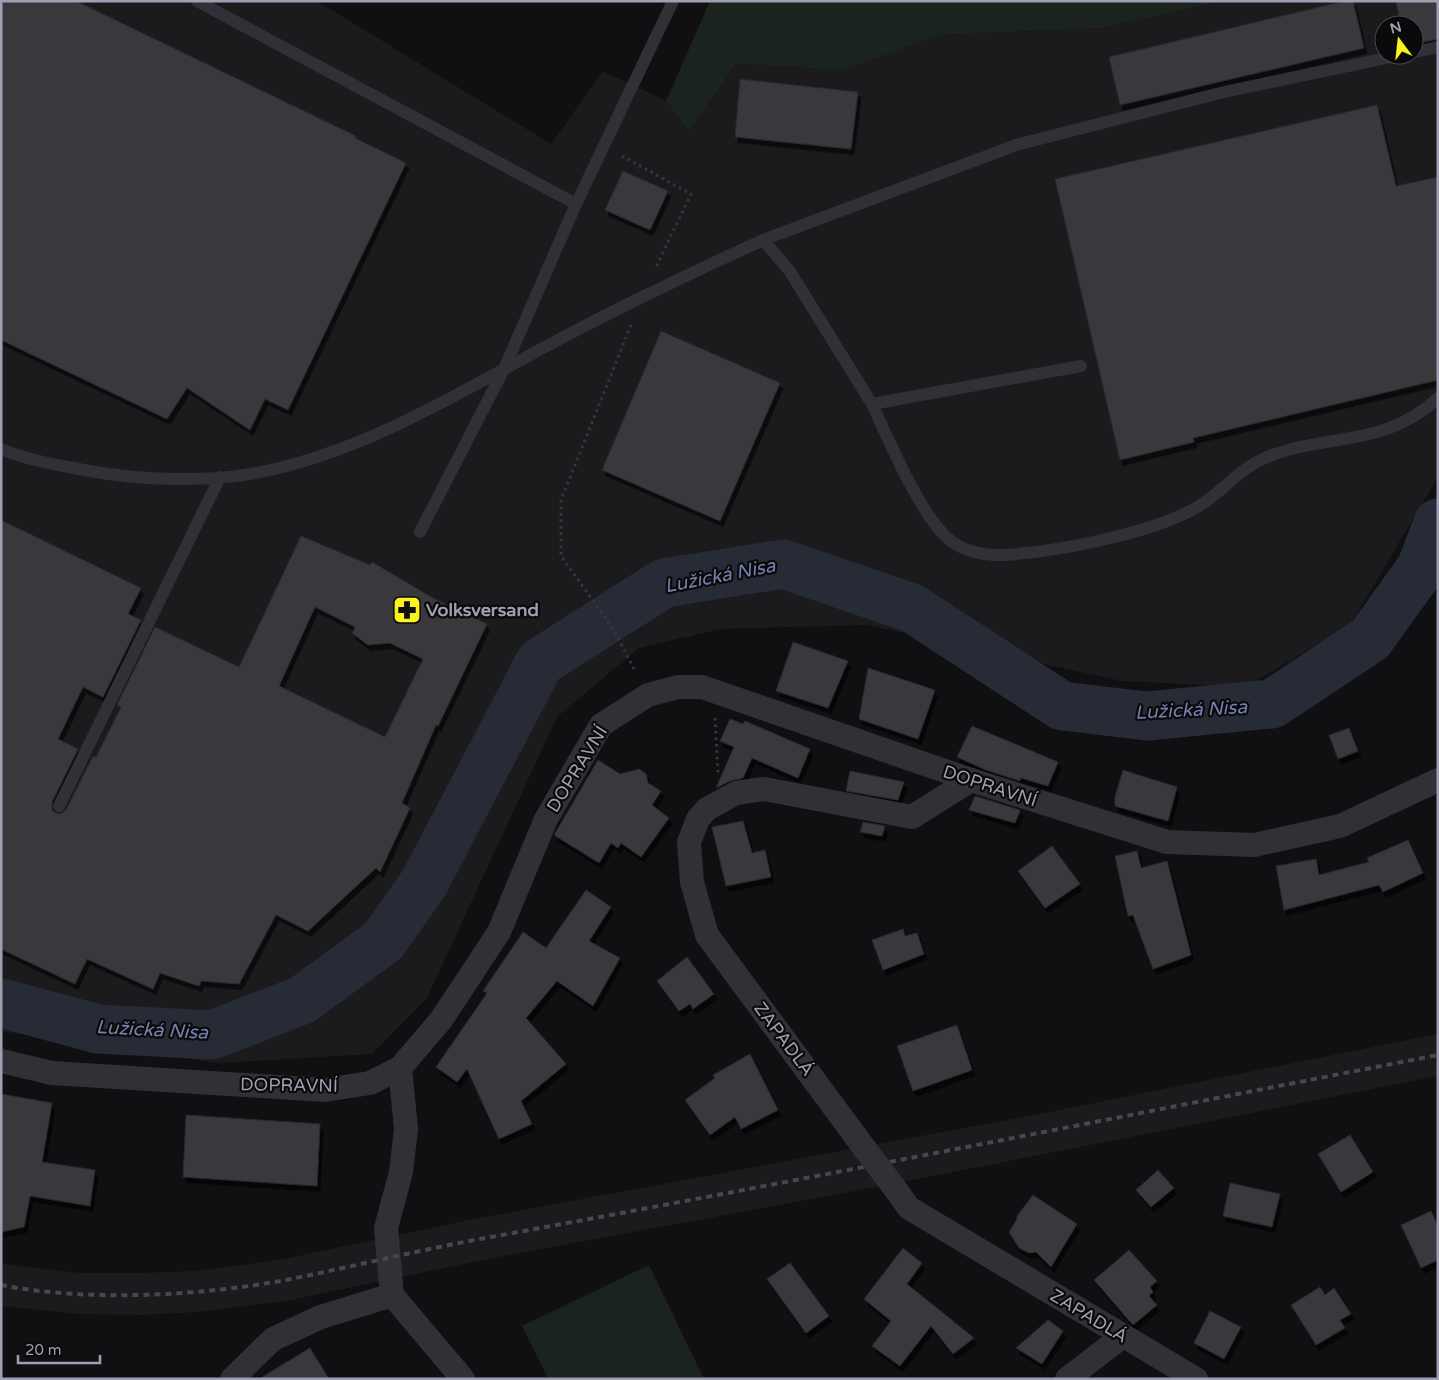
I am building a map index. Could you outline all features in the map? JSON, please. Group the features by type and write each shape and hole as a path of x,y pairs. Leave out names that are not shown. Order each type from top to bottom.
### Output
{"street":[{"name":"DOPRAVNÍ","path":"1,1061 52,1073 325,1090 370,1084 400,1068 441,1020 499,932 546,819 601,724 648,694 678,687 702,687 971,780 1167,842 1254,845 1340,826 1438,780"},
{"name":"ZAPADLÁ","path":"971,780 912,818 764,790 736,792 708,809 698,819 689,842 692,882 707,935 909,1208 1196,1379"},
{"path":"400,1068 406,1129 401,1172 386,1228 392,1295 463,1379"},
{"path":"232,1379 273,1339 321,1317 392,1295"},
{"path":"1067,1379 1123,1336"}],"lane":[{"path":"197,1 576,204"},
{"path":"420,532 504,368 576,204 674,1"},
{"path":"1424,50 1438,47"},
{"path":"1,450 23,459 122,476 220,477 260,473 328,454 415,415 645,294 763,240 1016,145 1224,92 1374,61"},
{"path":"763,240 789,270 872,404 910,482 937,527 951,542 972,552 1000,555 1064,547 1160,524 1192,510 1216,494 1246,467 1265,458 1289,449 1349,440 1384,431 1420,412 1438,398"},
{"path":"872,404 1082,366"},
{"path":"59,806 220,477"}],"path":[{"path":"618,154 691,194 650,280 561,500 561,556 593,604 614,630 648,694"},
{"path":"715,715 718,777"}],"shaded area":[{"path":"1,1 317,1 551,144 603,71 666,101 689,132 736,64 845,70 940,35 1103,28 1223,1 1438,1 1438,477 1350,625 1246,687 1122,681 868,625 720,629 639,648 557,717 427,998 372,1054 218,1063 1,1031"},
{"path":"710,1 1223,1 1103,28 940,35 845,70 736,64 689,132 666,101"},
{"path":"1438,1034 1438,1076 898,1183 482,1260 286,1301 198,1312 141,1315 79,1314 1,1306 1,1264 81,1273 140,1273 195,1271 279,1260 474,1219 1045,1113"},
{"path":"649,1265 704,1379 548,1379 522,1326"}],"building":[{"path":"1,1 76,1 356,136 355,138 406,163 288,410 265,399 250,430 187,388 167,419 1,340"},
{"path":"1345,1 1353,1 1364,48 1120,105 1109,57"},
{"path":"1396,1 1438,1 1438,39 1424,42 1424,15 1399,15"},
{"path":"740,79 858,92 851,149 735,137"},
{"path":"1377,105 1396,186 1438,177 1438,380 1193,438 1194,442 1120,460 1055,179"},
{"path":"623,171 668,191 650,230 605,210"},
{"path":"661,331 780,383 720,521 602,470"},
{"path":"1,520 141,588 128,614 141,620 103,697 83,687 58,739 78,749 52,802 52,810 60,814 66,810 93,756 96,757 121,707 117,705 155,627 239,667 301,536 370,565 372,562 433,598 487,624 438,726 436,725 402,803 410,808 380,872 376,868 308,931 276,915 239,984 201,981 199,986 160,973 153,989 87,959 75,984 1,949","holes":["315,607 355,627 352,633 368,645 390,643 423,659 385,737 279,686"]},
{"path":"793,642 848,661 828,708 776,691"},
{"path":"868,668 935,690 918,739 859,719"},
{"path":"730,719 743,724 745,721 810,749 798,778 752,758 743,778 730,781 716,788 734,747 720,741"},
{"path":"972,726 1058,762 1048,786 1021,778 1020,781 986,770 957,757"},
{"path":"1349,728 1358,751 1338,759 1329,735"},
{"path":"598,760 620,774 639,769 646,774 648,783 661,791 652,805 669,818 641,857 621,843 618,848 611,843 599,863 554,835"},
{"path":"1123,770 1177,787 1168,821 1115,806 1115,797"},
{"path":"850,771 904,782 898,800 846,791"},
{"path":"975,796 1020,810 1015,823 969,810"},
{"path":"743,821 752,853 765,850 771,877 726,886 712,827"},
{"path":"863,822 885,826 882,836 860,832"},
{"path":"1408,840 1423,873 1383,892 1379,885 1284,910 1276,866 1316,859 1319,875 1369,862 1367,858"},
{"path":"1052,846 1080,884 1045,908 1018,871"},
{"path":"1137,851 1141,868 1167,861 1191,955 1153,969 1133,915 1128,916 1115,856"},
{"path":"586,890 611,907 589,941 620,958 593,1006 557,981 526,1018 566,1064 521,1101 532,1124 499,1139 467,1069 457,1082 436,1067 487,993 483,991 523,932 546,948"},
{"path":"903,929 905,936 917,933 924,954 883,970 872,940"},
{"path":"687,957 714,994 693,1009 690,1004 679,1011 657,981"},
{"path":"957,1025 972,1070 913,1091 897,1046"},
{"path":"750,1054 778,1110 741,1129 735,1117 710,1135 685,1100 715,1078 713,1075"},
{"path":"1,1094 52,1103 42,1162 95,1170 90,1206 30,1196 24,1227 1,1232"},
{"path":"186,1115 320,1124 317,1186 183,1177"},
{"path":"1350,1135 1373,1172 1341,1192 1318,1154"},
{"path":"1158,1170 1174,1188 1151,1207 1136,1190"},
{"path":"1230,1183 1280,1194 1272,1227 1223,1216"},
{"path":"1033,1195 1077,1224 1051,1267 1036,1252 1029,1253 1019,1248 1009,1232 1017,1216"},
{"path":"1431,1211 1438,1226 1438,1260 1421,1268 1401,1225"},
{"path":"903,1248 922,1263 907,1284 974,1338 953,1354 931,1326 900,1366 872,1346 891,1321 864,1299"},
{"path":"1129,1250 1157,1281 1150,1287 1153,1292 1149,1296 1157,1305 1133,1325 1094,1280"},
{"path":"790,1263 829,1316 806,1333 767,1279"},
{"path":"1320,1287 1325,1295 1334,1288 1351,1314 1340,1320 1345,1328 1316,1345 1291,1305"},
{"path":"1210,1311 1241,1327 1224,1359 1194,1343"},
{"path":"1048,1320 1063,1331 1042,1364 1016,1348"},
{"path":"310,1348 329,1379 259,1379"}],"waterway":[{"name":"Lužická Nisa","path":"1,1003 98,1029 212,1035 302,1000 383,941 424,883 540,662 664,583 783,564 912,608 1062,706 1147,716 1272,704 1370,639 1421,568 1438,523"}],"railway":[{"path":"1,1285 70,1294 106,1295 181,1293 252,1286 456,1244 839,1172 1438,1055"}],"place":[{"name":"Volksversand","path":"407,610"}]}
